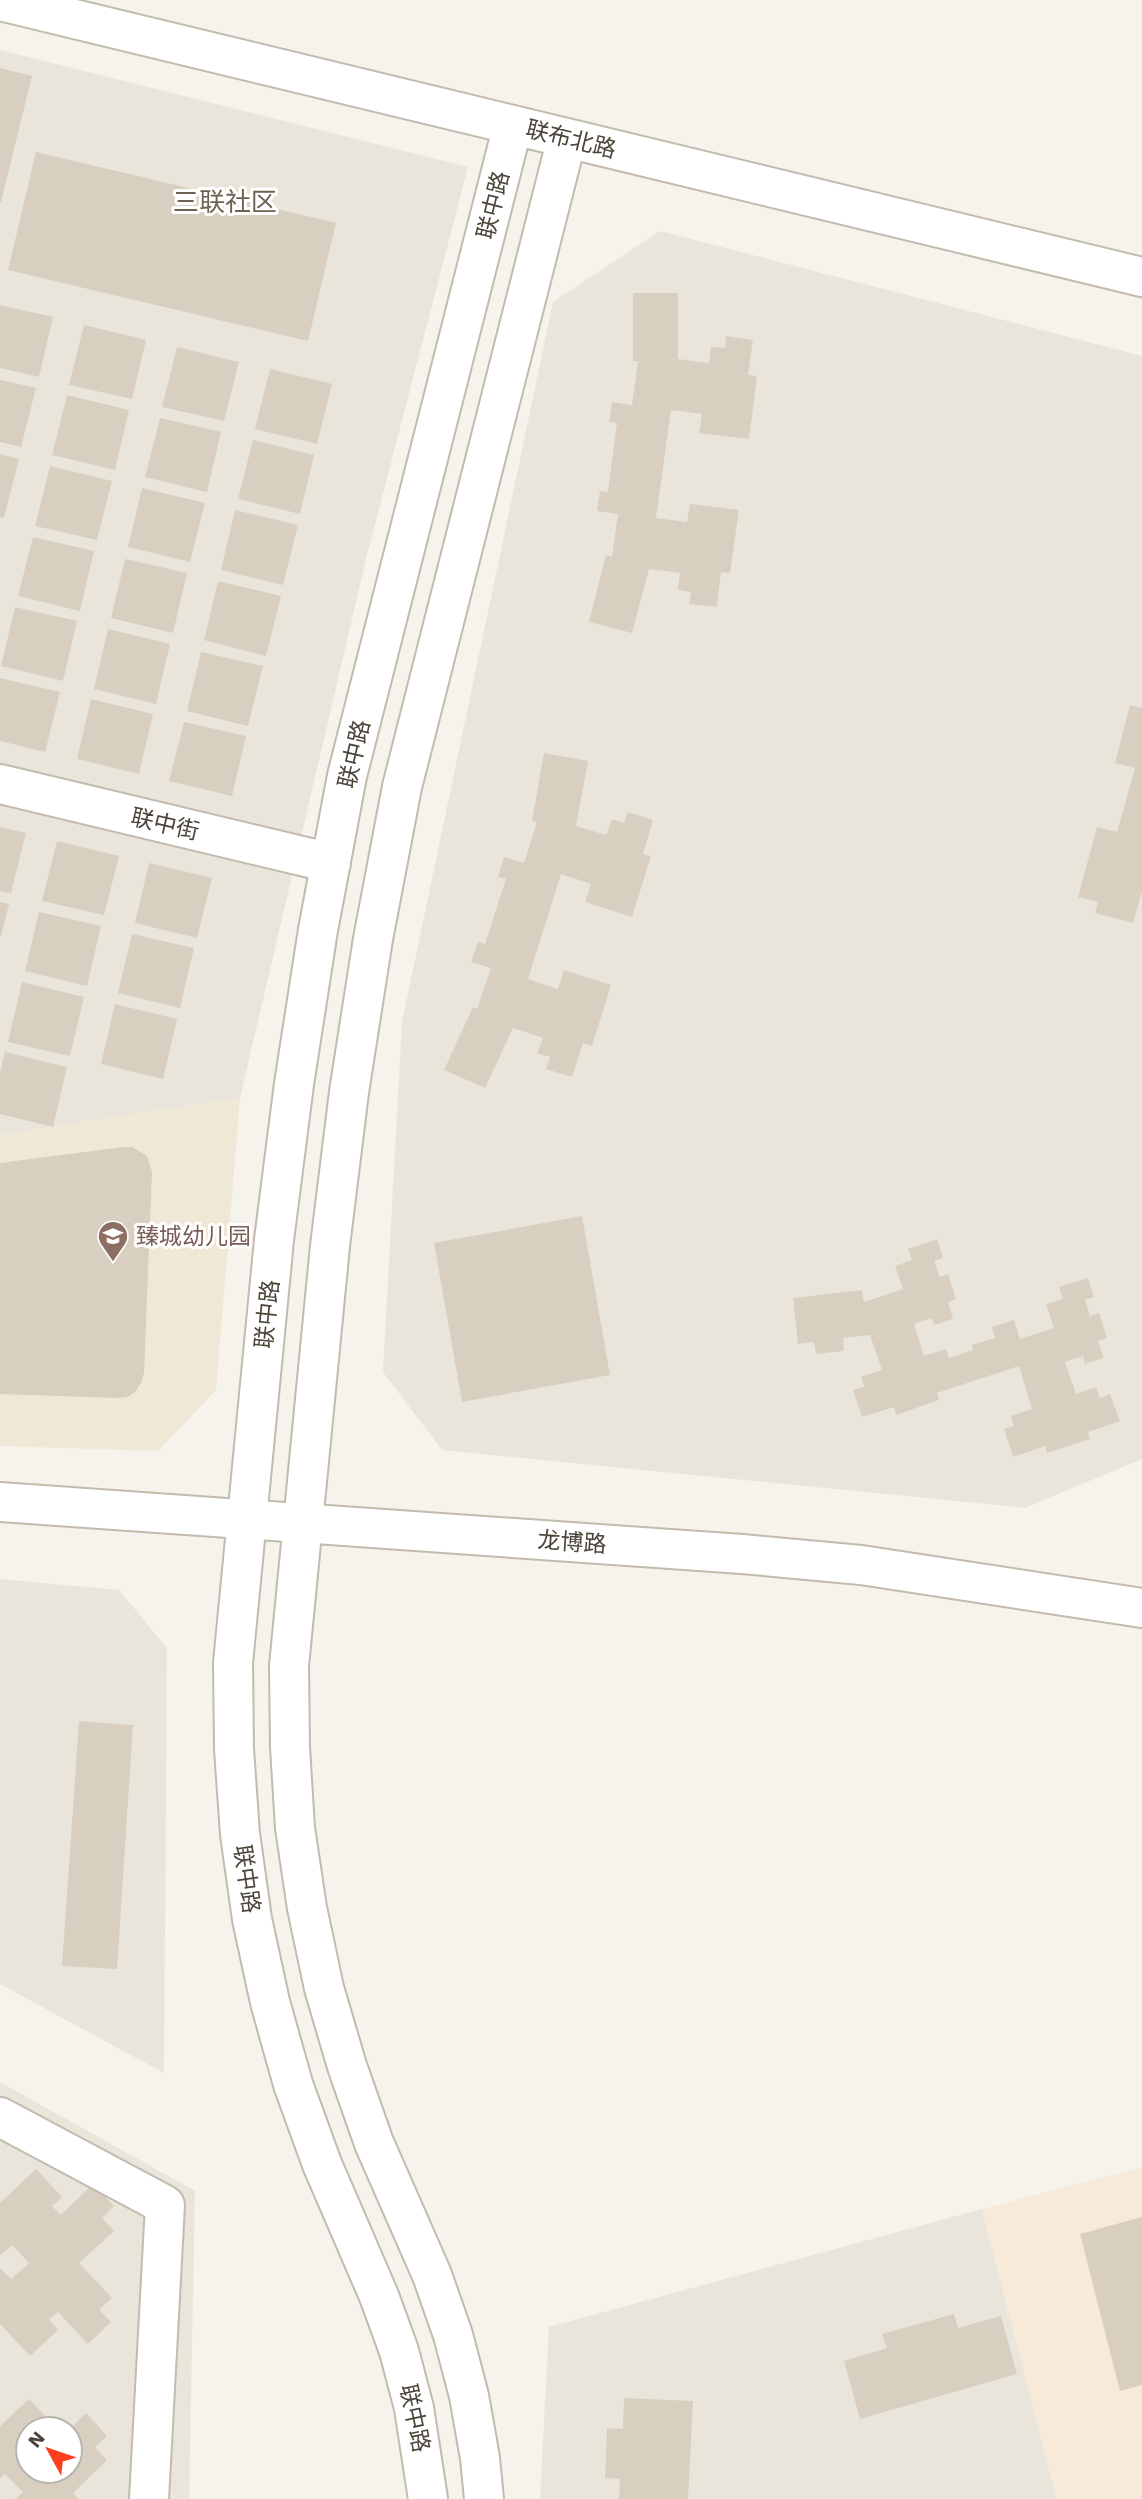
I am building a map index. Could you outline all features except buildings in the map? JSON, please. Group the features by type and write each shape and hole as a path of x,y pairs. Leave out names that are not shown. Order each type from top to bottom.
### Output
{"street":[{"name":"联布北路","path":"0,1 1142,277"},
{"name":"联中路","path":"428,2499 414,2408 399,2351 379,2296 322,2164 293,2084 270,2002 252,1919 240,1834 233,1664 274,1240 293,1084 331,863 347,776 513,125"},
{"path":"484,2499 469,2396 453,2335 432,2275 374,2143 346,2066 324,1988 307,1909 295,1828 289,1734 289,1666 330,1246 349,1092 373,939 399,800 567,138"},
{"name":"联中街","path":"0,785 331,863"},
{"name":"龙博路","path":"0,1503 742,1554 861,1565 1142,1608"},
{"path":"0,2117 165,2205 149,2499"}],"shaded area":[{"path":"0,50 468,167 367,555 240,1098 0,1135"},
{"path":"660,231 1142,356 1142,1459 1025,1508 442,1450 383,1372 402,1022 553,302"},
{"name":"臻城幼儿园","path":"240,1098 216,1390 158,1451 0,1446 0,1135"},
{"path":"0,1579 119,1590 167,1648 164,2073 0,1984"},
{"path":"0,2082 195,2191 189,2499 0,2499"},
{"path":"1142,2167 1142,2499 1057,2499 982,2209"},
{"path":"982,2209 1057,2499 540,2499 549,2327"}],"place":[{"name":"臻城幼儿园","path":"113,1263"}],"district":[{"name":"三联社区","path":"225,202"}]}
